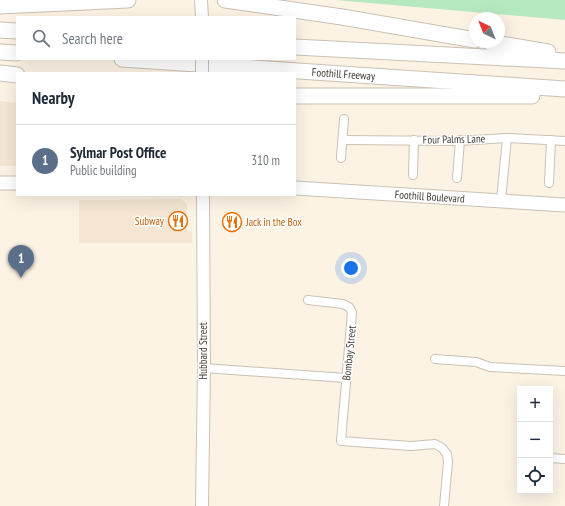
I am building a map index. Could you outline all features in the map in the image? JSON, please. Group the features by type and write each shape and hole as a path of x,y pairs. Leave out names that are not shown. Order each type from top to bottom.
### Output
{"highway":[{"path":"0,6 128,0"},
{"path":"225,0 342,17 469,39"},
{"path":"0,30 16,31"},
{"path":"505,45 565,55"},
{"path":"296,46 565,61"},
{"path":"0,52 16,53"},
{"name":"Foothill Freeway","path":"137,60 565,89"},
{"path":"0,73 16,75"},
{"path":"296,96 565,96"}],"main road":[{"path":"202,0 202,16"},
{"path":"202,60 202,72"},
{"path":"0,183 16,183"},
{"name":"Foothill Boulevard","path":"296,188 565,205"},
{"name":"Hubbard Street","path":"202,506 204,368 203,196"}],"street":[{"path":"341,158 344,119"},
{"path":"501,200 506,138"},
{"name":"Four Palms Lane","path":"342,140 460,140 506,138 565,141"},
{"path":"413,175 414,140"},
{"path":"457,178 460,140"},
{"path":"549,183 550,140"},
{"name":"Bombay Street","path":"308,300 343,304 349,307 352,312 341,441 411,446 435,444 442,448 447,454 448,462 444,506"},
{"path":"435,359 476,362 490,367 565,371"},
{"path":"204,368 346,378"},
{"path":"553,458 565,459"}],"shaded area":[{"path":"0,101 16,103 16,166 0,166"},
{"path":"181,199 187,204 187,231 192,232 192,243 79,243 79,200"}],"green space":[{"path":"335,0 565,0 565,20 505,15 505,12 473,12"}],"place":[{"name":"Subway","path":"178,221"},
{"name":"Jack in the Box","path":"232,222"},
{"name":"Sylmar Post Office","path":"21,278"}]}
